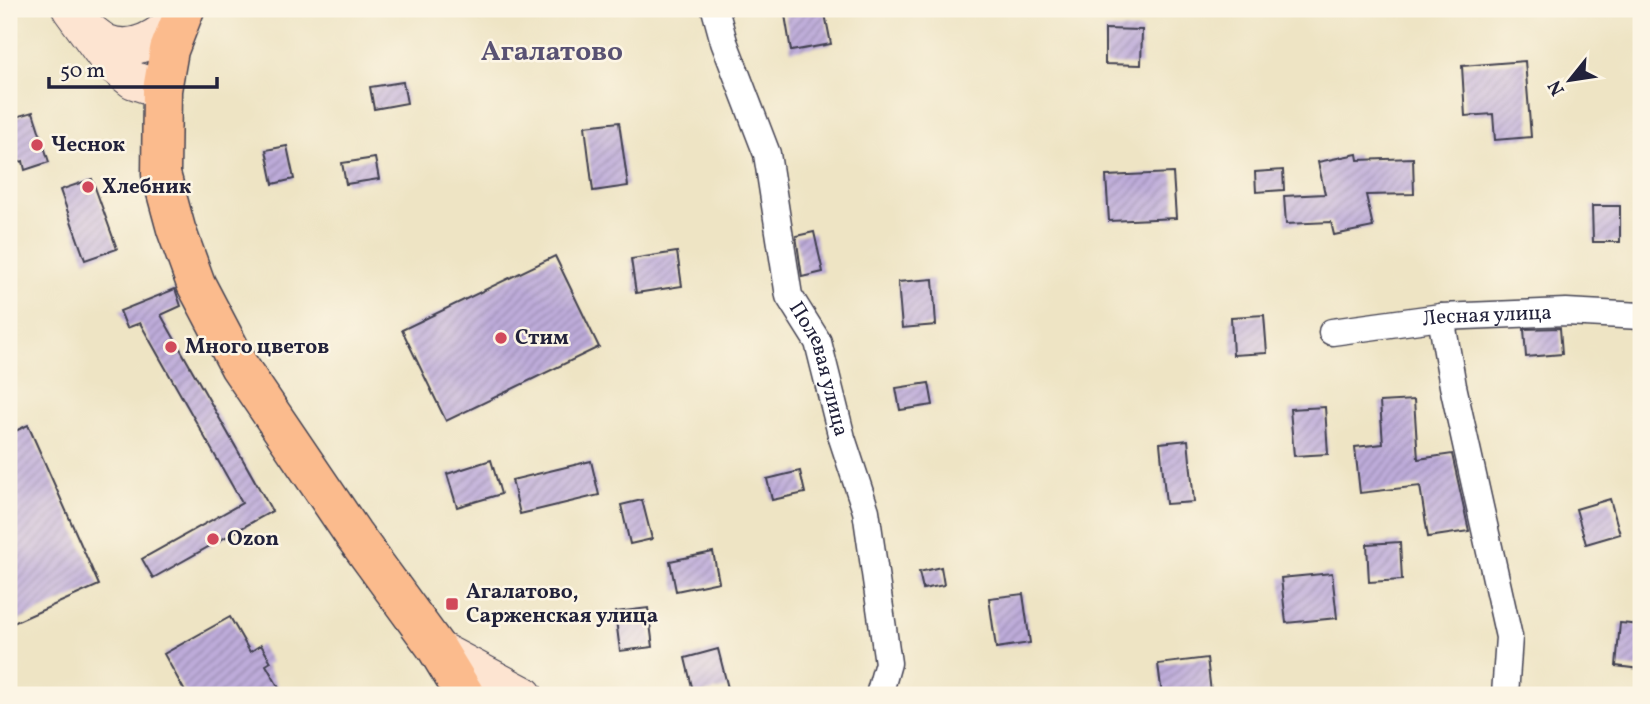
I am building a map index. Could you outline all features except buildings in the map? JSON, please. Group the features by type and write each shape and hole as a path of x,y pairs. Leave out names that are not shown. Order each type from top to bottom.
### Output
{"main road":[{"path":"77,18 106,43 127,47 145,43 164,33 183,13"},
{"path":"183,13 169,50 162,90 161,174 195,284 239,366 353,534 437,649 455,692"},
{"path":"77,18 108,61 133,80 162,90"},
{"path":"437,649 524,695"}],"street":[{"name":"Полевая улица","path":"715,9 724,42 767,154 789,296 818,342 842,438 866,511 888,663 878,695"},
{"name":"Лесная улица","path":"1332,332 1441,317 1566,312 1641,316"},
{"path":"1441,317 1453,386 1509,637 1505,695"}],"place":[{"name":"Чеснок","path":"37,145"},
{"name":"Хлебник","path":"88,187"},
{"name":"Стим","path":"501,338"},
{"name":"Много цветов","path":"171,347"},
{"name":"Ozon","path":"213,539"},
{"name":"Агалатово, Сарженская улица","path":"452,604"}],"district":[{"name":"Агалатово","path":"552,52"}]}
